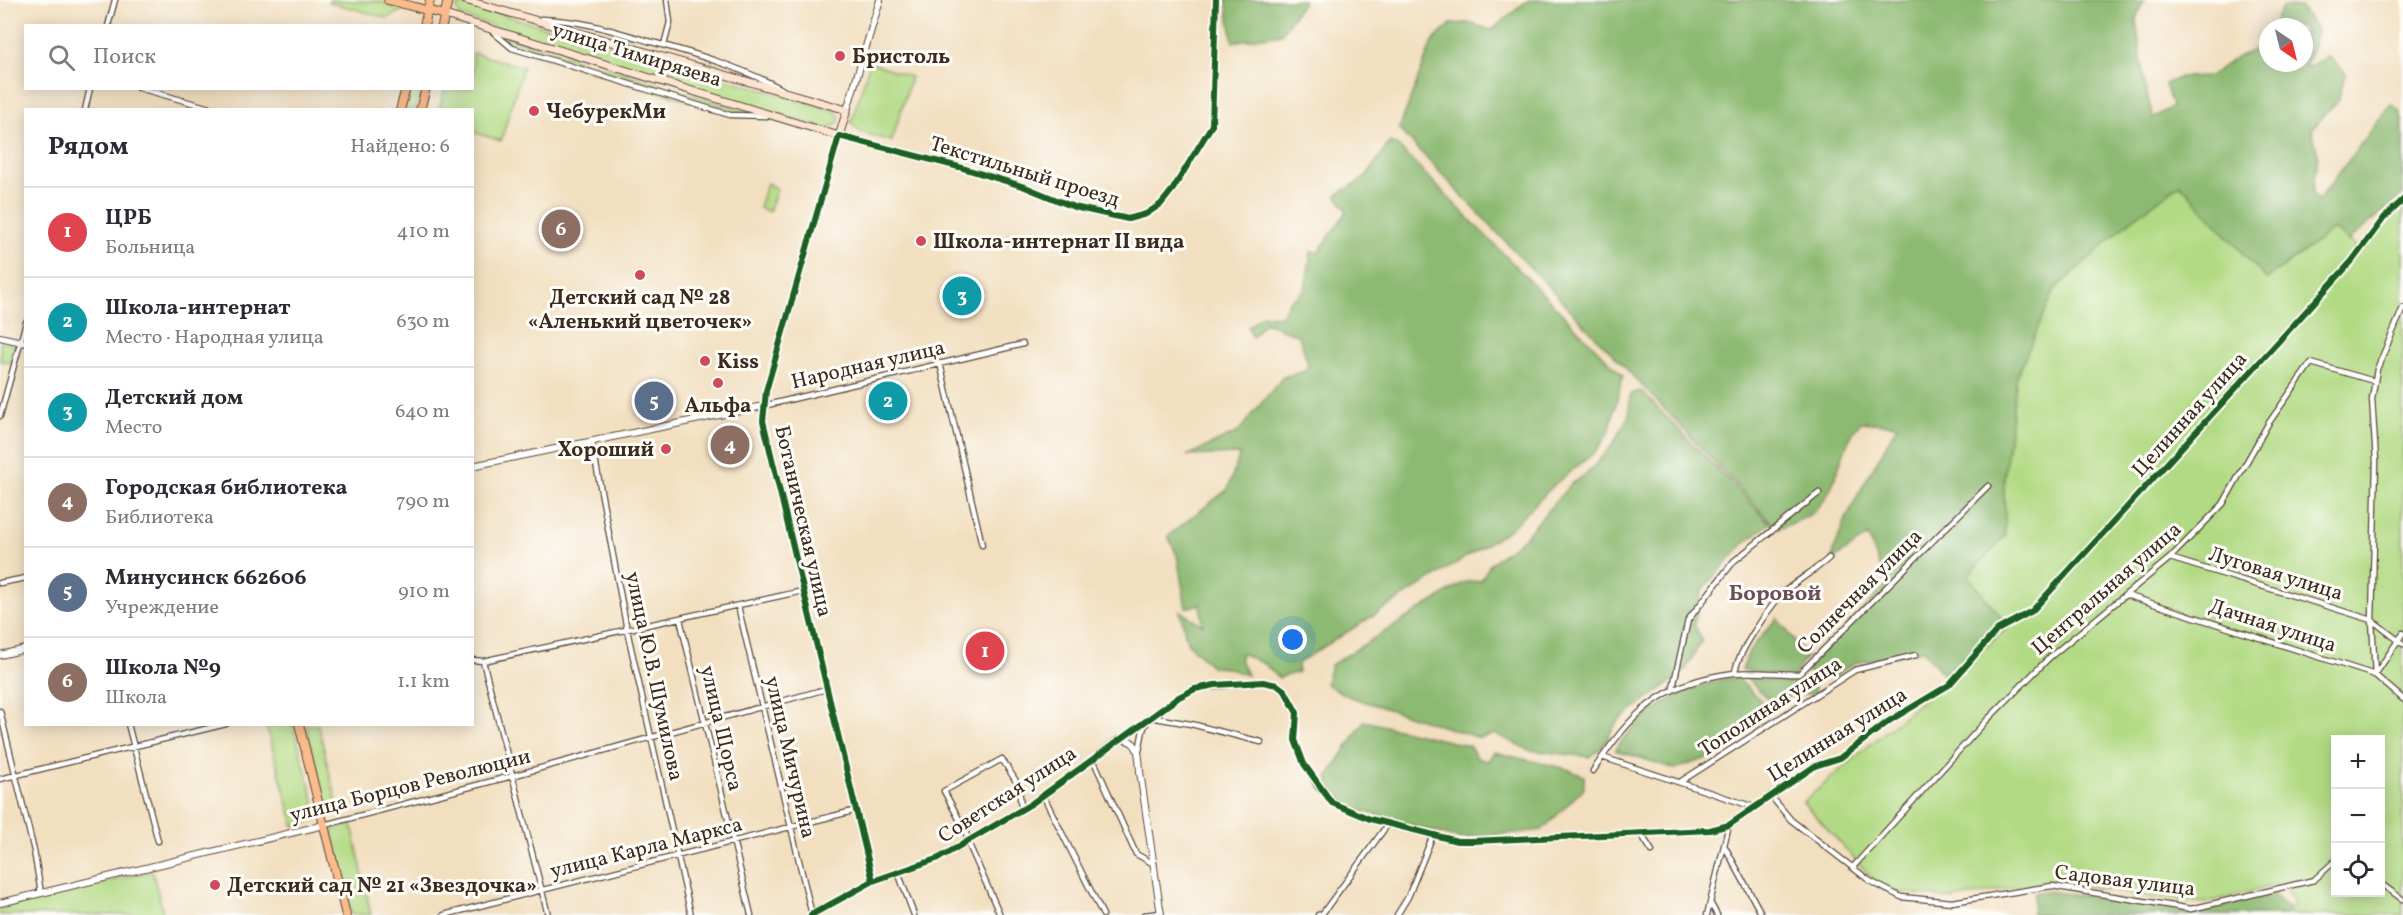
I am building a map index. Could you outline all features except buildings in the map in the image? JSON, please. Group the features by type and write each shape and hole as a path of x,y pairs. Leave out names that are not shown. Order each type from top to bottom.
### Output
{"main road":[{"name":"улица Тимирязева","path":"388,0 487,27 839,136"},
{"path":"425,24 430,0"},
{"path":"443,24 448,0"},
{"name":"улица Тимирязева","path":"465,0 847,110"},
{"path":"401,108 405,90"},
{"path":"421,108 425,90"},
{"name":"Ботаническая улица","path":"839,136 847,110"},
{"path":"299,726 346,915"}],"street":[{"path":"109,24 115,0"},
{"path":"664,45 670,21 667,0"},
{"name":"Ботаническая улица","path":"847,110 880,0"},
{"name":"Текстильный проезд","path":"839,136 959,167 1025,187 1074,207 1128,219 1146,214 1161,204 1173,189 1212,125 1216,0"},
{"path":"531,19 574,20 664,45 745,69 792,94"},
{"path":"487,27 512,48 534,55 730,115 776,116"},
{"path":"85,108 89,90"},
{"path":"146,90 210,108"},
{"name":"Ботаническая улица","path":"839,136 763,406 765,433 873,880"},
{"name":"Целинная улица","path":"1277,685 1285,691 1297,713 1295,740 1304,764 1317,786 1332,803 1347,811 1388,824 1457,841 1710,830 1729,825 1815,766 1840,758 1889,721 1949,685 1997,630 2032,611 2352,261 2384,218 2403,200"},
{"path":"2375,675 2372,620 2376,472 2372,399 2374,381 2403,308"},
{"path":"0,337 23,342 0,416"},
{"name":"Народная улица","path":"474,466 763,406 1023,344"},
{"path":"940,363 982,545"},
{"name":"Центральная улица","path":"1853,867 1986,721 2059,649 2170,558 2223,504 2268,424 2311,363 2374,381"},
{"name":"улица Ю.В. Шумилова","path":"592,442 627,630 691,915"},
{"name":"Солнечная улица","path":"1593,771 1621,730 1643,708 1673,687 1735,673 1799,674 1988,486"},
{"path":"1673,687 1688,620 1734,561 1819,493"},
{"path":"1735,673 1736,663 1745,644 1779,597 1812,574 1829,558"},
{"name":"Луговая улица","path":"2170,558 2372,620"},
{"path":"0,584 24,578"},
{"path":"474,660 483,661 803,591"},
{"name":"Дачная улица","path":"2126,595 2375,675 2403,699"},
{"name":"улица Мичурина","path":"738,606 812,915"},
{"name":"улица Щорса","path":"680,619 731,842 751,915"},
{"path":"2372,620 2403,644"},
{"path":"2375,675 2403,633"},
{"path":"0,655 24,649"},
{"name":"Тополиная улица","path":"1680,782 1693,776 1855,670 1916,655"},
{"path":"483,661 548,915"},
{"name":"Советская улица","path":"812,915 873,880 939,858 1043,795 1149,717 1196,689 1263,682 1277,685"},
{"name":"улица Борцов Революции","path":"0,903 324,825 512,776 826,689"},
{"path":"0,711 34,851 41,893"},
{"path":"1144,915 1161,914 1140,772 1139,751 1143,730 1149,717 1191,724 1261,742"},
{"path":"128,726 158,841"},
{"path":"0,779 218,726"},
{"path":"1119,739 1132,741 1139,751"},
{"path":"1602,757 1754,807"},
{"path":"1000,915 967,840 966,832 944,791 1002,759 1019,786 1022,808"},
{"path":"1093,759 1136,854 1154,864"},
{"path":"1043,795 1103,915"},
{"name":"Садовая улица","path":"1770,795 1791,820 1870,881 1901,897 1953,902 2052,886 2191,909 2314,880 2331,865"},
{"name":"улица Карла Маркса","path":"444,915 857,809"},
{"path":"1318,915 1322,914 1388,824"},
{"path":"1707,915 1729,825"},
{"path":"1641,834 1652,851"},
{"path":"1398,915 1408,897 1433,835"},
{"path":"1725,847 1762,915"},
{"path":"898,872 914,915"},
{"path":"2385,887 2402,899"},
{"path":"1710,903 1717,915"}],"green space":[{"path":"329,0 376,1 405,9 387,18 328,2"},
{"path":"1226,0 1304,0 1281,34 1233,42"},
{"path":"1528,0 2144,0 2136,19 2144,82 2153,118 2172,107 2165,84 2181,77 2209,76 2237,57 2259,48 2259,72 2313,72 2313,64 2329,57 2346,73 2338,100 2312,129 2318,155 2312,193 2318,201 2391,104 2399,111 2403,121 2403,195 2348,241 2334,229 2266,279 2180,184 2129,222 2055,289 2017,376 2004,479 2005,536 1968,576 2009,627 1958,670 1943,674 1923,650 1854,663 1834,677 1804,672 1887,584 1868,536 1831,561 1852,507 1897,425 1860,422 1847,444 1835,478 1824,500 1808,516 1778,529 1399,129 1432,42 1451,24 1468,23 1492,30"},
{"path":"462,3 834,110 840,117 839,122 828,129 460,16 457,8"},
{"path":"2282,7 2300,7 2309,18 2276,18"},
{"path":"547,22 572,23 718,65 717,68 708,68"},
{"path":"2313,24 2318,30 2313,45"},
{"path":"500,35 574,58 582,63 581,67 590,69 591,66 601,66 757,115 738,116 512,46"},
{"path":"474,53 523,67 501,141 474,132 474,108 439,108 445,90 474,90"},
{"path":"870,62 911,77 892,141 861,132 851,123"},
{"path":"410,90 422,90 416,108 405,108"},
{"path":"1390,142 1398,146 1623,376 1609,432 1595,452 1555,484 1509,530 1309,656 1298,664 1298,672 1279,678 1264,664 1241,653 1240,659 1247,675 1227,668 1212,667 1187,642 1180,611 1203,625 1200,604 1186,608 1177,555 1168,536 1228,489 1240,454 1187,456 1238,432 1283,377 1305,371 1308,364 1299,336 1265,322 1252,337 1248,327 1262,315 1282,316 1289,302 1305,290 1311,252 1319,252 1347,211 1336,195 1365,178"},
{"path":"767,183 777,189 769,212 759,207"},
{"path":"2180,184 2267,279 2334,229 2359,249 2403,205 2403,915 2289,915 2294,902 2284,883 2205,903 2150,898 2055,880 1953,899 1883,890 1803,802 2008,627 1967,576 2005,536 2004,479 2016,376 2055,289 2129,222"},
{"path":"0,342 15,345 10,363 0,361"},
{"path":"1641,391 1770,523 1743,544 1702,590 1694,624 1702,640 1684,672 1617,722 1602,747 1590,757 1529,750 1495,734 1480,738 1350,697 1326,684 1331,665 1463,583 1481,580 1491,563 1523,539 1571,484 1590,471 1613,444 1629,417 1630,394"},
{"path":"1777,618 1807,656 1793,677 1742,670 1749,651"},
{"path":"1736,677 1770,709 1760,723 1705,759 1675,769 1615,750 1639,722 1668,701 1700,686"},
{"path":"1746,678 1813,685 1816,693 1790,696 1773,704"},
{"path":"1364,721 1469,746 1478,759 1488,761 1494,752 1567,769 1584,776 1584,788 1542,830 1460,839 1352,808 1331,789 1328,777"},
{"path":"266,726 293,726 319,819 294,826"},
{"path":"306,726 318,726 339,811 327,814"},
{"path":"352,824 371,915 352,915 332,829"},
{"path":"152,871 164,915 0,915 0,908"},
{"path":"2046,891 2142,903 2190,914 2273,894 2289,909 2285,915 2032,915 2034,893"}],"cycle path":[{"path":"873,881 763,421 766,391 839,136 959,167 1025,187 1074,207 1128,219 1146,214 1161,204 1173,189 1212,125 1216,0"},
{"path":"811,915 873,881 939,858 1031,804 1179,697 1195,689 1215,685 1263,682 1277,685 1285,691 1297,713 1295,740 1304,764 1332,803 1370,819 1457,841 1710,830 1729,825 1815,766 1840,758 1889,721 1949,685 1997,630 2032,611 2352,261 2384,218 2403,200"}],"place":[{"name":"Бристоль","path":"840,56"},
{"name":"ЧебурекМи","path":"534,111"},
{"name":"Школа №9","path":"561,229"},
{"name":"Школа-интернат II вида","path":"921,241"},
{"name":"Детский сад № 28 «Аленький цветочек»","path":"640,275"},
{"name":"Детский дом","path":"962,296"},
{"name":"Kiss","path":"705,361"},
{"name":"Альфа","path":"718,383"},
{"name":"Минусинск 662606","path":"654,401"},
{"name":"Школа-интернат","path":"888,401"},
{"name":"Городская библиотека","path":"730,445"},
{"name":"Хороший","path":"666,449"},
{"name":"ЦРБ","path":"985,651"},
{"name":"Детский сад № 21 «Звездочка»","path":"215,885"}],"district":[{"name":"Боровой","path":"1775,592"}]}
